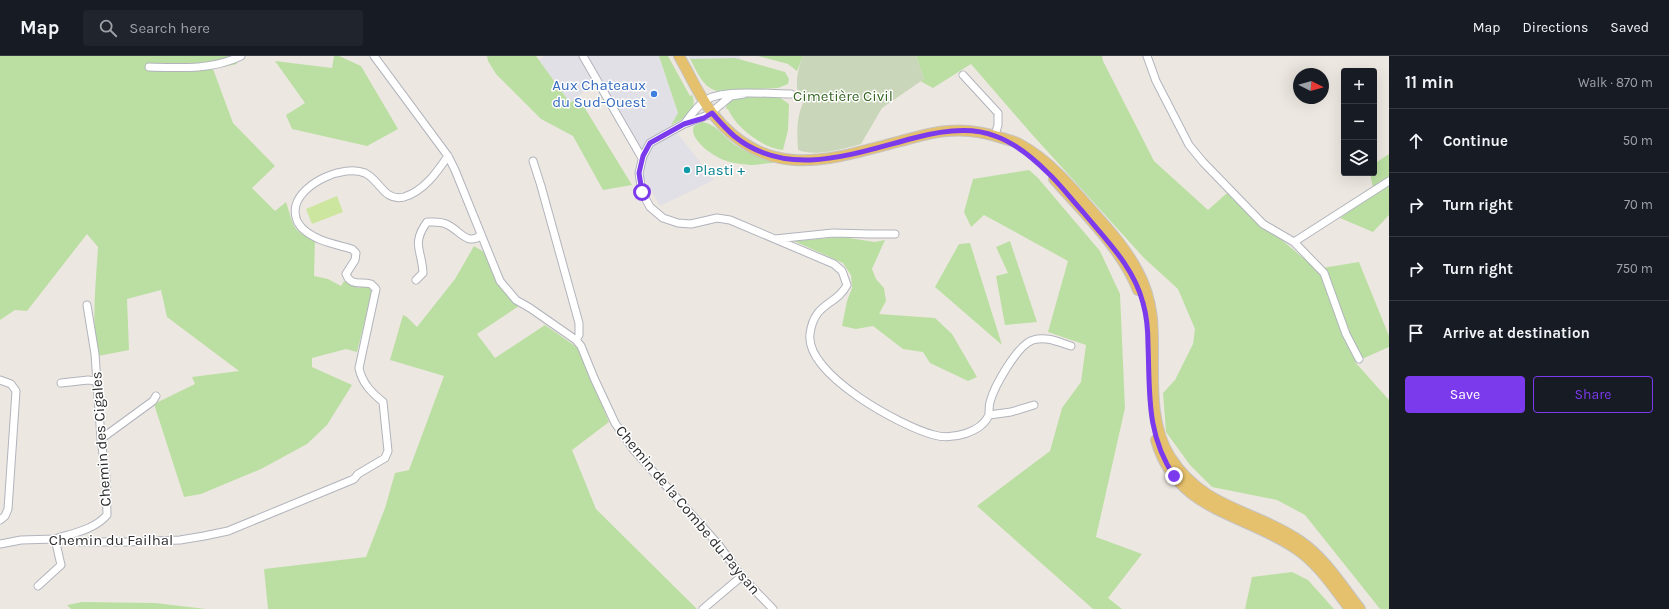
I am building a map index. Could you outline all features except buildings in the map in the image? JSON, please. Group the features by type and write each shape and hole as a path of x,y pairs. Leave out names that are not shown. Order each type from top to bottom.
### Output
{"main road":[{"path":"679,56 712,113 734,136 767,155 800,161 815,161 836,158 927,134 966,130 1017,142 1042,158 1080,196 1123,247 1139,272 1148,295 1152,317 1154,396 1157,421 1169,454 1178,468 1185,477 1201,491 1215,500 1283,530 1302,542 1317,555 1360,609"},
{"path":"995,136 1020,149 1048,173 1118,254 1134,279 1143,302 1147,324 1149,403 1152,428 1164,461 1180,484 1210,507 1278,537 1297,549 1313,562 1350,609"}],"street":[{"path":"149,67 198,68 235,59 241,56"},
{"name":"Chemin de la Combe du Paysan","path":"374,56 448,156 500,281 516,300 576,340 581,346 615,423 633,449 718,544 742,576 773,609"},
{"path":"583,56 642,158"},
{"path":"1147,56 1156,81 1189,145 1203,162 1263,224 1294,242 1324,273 1346,334 1359,359"},
{"path":"963,75 998,113 998,125 995,136"},
{"path":"684,124 704,101 711,97 728,94 791,94"},
{"path":"744,94 731,96 704,118 684,124 650,143 642,158 639,173 642,192 650,207 663,218 678,223 691,224 717,218 730,220 834,264 842,271 846,278 847,285 842,294 821,308 816,315 810,332 810,343 814,354 835,379 863,400 883,412 934,435 950,436 966,433 981,426 990,415 990,404 998,383 1020,350 1031,340 1046,338 1071,346"},
{"name":"Chemin du Failhal","path":"0,544 21,540 55,539 80,542 180,540 228,531 354,479 358,474 385,458 388,451 383,402 372,393 361,377 359,368 376,289 372,284 356,283 351,281 346,274 355,260 356,253 352,249 316,238 302,228 297,222 296,206 300,196 314,183 339,173 352,171 366,174 387,194 396,197 403,197 416,192 423,187 448,156"},
{"path":"533,161 542,186 579,323 579,335 576,340"},
{"path":"1294,242 1354,202 1389,181"},
{"path":"416,280 423,273 418,237 427,222 436,221 446,224 470,240 476,240 481,235"},
{"path":"774,239 833,232 895,234"},
{"name":"Chemin des Cigales","path":"55,539 82,531 100,523 107,515 106,477 101,439 95,354 87,305"},
{"path":"61,383 88,380 96,381"},
{"path":"0,520 5,516 8,509 16,399 16,391 11,384 3,381"},
{"path":"101,439 153,401 156,396"},
{"path":"990,415 1011,412 1034,405"},
{"path":"38,586 61,565 55,539"},
{"path":"703,609 742,576"}],"shaded area":[{"path":"545,56 659,56 678,114 671,125 714,180 660,206 644,178 639,151 596,81 570,103 539,60"},
{"path":"688,56 740,56 740,60 735,58 690,59"}],"green space":[{"path":"0,56 235,56 237,64 213,69 233,123 275,166 252,188 275,211 286,202 294,226 301,234 315,241 314,276 328,279 341,286 344,281 358,288 365,286 370,287 372,292 357,352 346,349 312,358 312,367 352,385 327,425 307,444 261,469 201,494 184,497 154,404 195,384 192,377 239,371 167,317 161,290 127,299 129,350 98,356 94,316 98,247 87,234 27,311 15,310 0,320"},
{"path":"334,56 339,56 361,66 398,129 367,146 292,129 286,115 305,103 275,61 332,68"},
{"path":"487,56 536,56 570,103 578,97 632,185 603,190 573,136 541,119 496,74 488,61"},
{"path":"659,56 668,56 690,96 692,95 694,100 688,114 671,125 678,113"},
{"path":"758,56 803,56 797,71 788,64"},
{"name":"Cimetière Civil","path":"803,56 916,56 924,79 882,108 861,144 829,152 805,152 798,150 797,138 798,120 803,103 798,92 797,80"},
{"path":"916,56 1102,56 1103,61 1154,161 1208,210 1227,193 1316,269 1359,262 1389,336 1389,347 1355,362 1389,400 1389,609 1380,609 1305,515 1277,500 1212,487 1190,465 1166,432 1163,393 1175,380 1193,344 1195,329 1178,289 1144,258 1029,131 971,64 933,88 920,81 924,79"},
{"path":"735,58 785,72 789,79 788,84 778,88 717,91 707,86 690,59"},
{"path":"743,97 779,97 789,104 788,130 783,150 767,145 751,136 737,123 728,109 726,109 728,103 734,99"},
{"path":"702,122 712,125 741,149 774,163 749,165 733,163 719,158 708,151 695,136 693,131 694,126"},
{"path":"1389,154 1389,215 1373,232 1340,218 1374,193 1371,176 1377,176 1377,162"},
{"path":"1029,170 1038,178 1100,251 1120,294 1125,408 1096,537 1142,554 1108,598 1122,609 1093,609 977,506 1050,451 1062,408 1081,382 1086,345 1048,332 1068,261 984,215 971,227 964,212 973,179"},
{"path":"337,196 343,212 312,224 306,209"},
{"path":"842,237 875,242 885,240 872,269 876,279 884,288 886,301 879,314 935,318 952,334 977,377 968,381 930,363 923,352 903,349 873,326 856,329 842,326 847,301 852,288 851,275 843,263 794,241"},
{"path":"1010,241 1037,322 1005,325 996,276 1008,273 996,247"},
{"path":"970,243 1002,345 935,287 959,244"},
{"path":"474,246 487,254 499,283 519,306 477,334 495,358 545,325 578,348 609,422 572,450 596,509 697,609 268,609 264,569 366,557 385,508 395,473 409,470 444,376 390,360 403,315 417,327 455,279"},
{"path":"1292,572 1308,580 1334,609 1245,609 1252,577"},
{"path":"82,602 155,603 206,609 71,609 67,605"}],"place":[{"name":"Aux Chateaux du Sud-Ouest","path":"654,94"},
{"name":"Plasti +","path":"687,170"}],"route":[{"path":"642,192 639,173 643,156 650,143 684,124 704,118 712,113 734,136 753,148 767,155 800,161 815,161 836,158 927,134 946,131 966,130 995,136 1020,149 1048,173 1118,254 1134,279 1143,302 1147,324 1149,403 1152,428 1158,448 1164,461 1174,476"}]}
